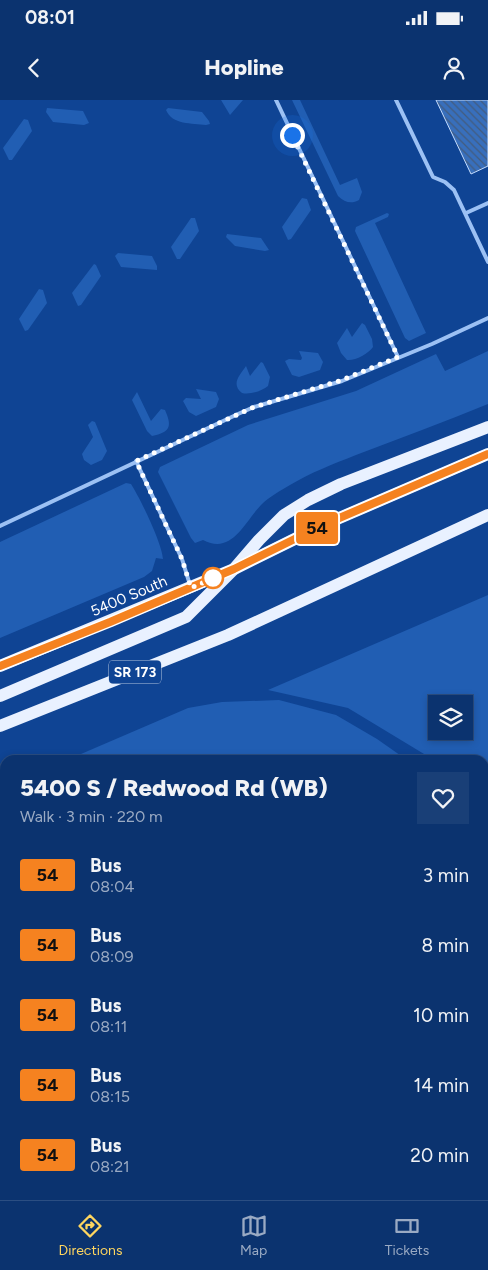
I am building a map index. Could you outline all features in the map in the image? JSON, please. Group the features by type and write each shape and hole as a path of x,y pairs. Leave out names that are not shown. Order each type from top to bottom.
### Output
{"main road":[{"path":"0,696 186,617 284,515 308,500 341,484 488,426"},
{"name":"5400 South","path":"0,666 191,588 323,525 488,454"},
{"name":"SR 173","path":"0,726 228,634 488,516"}],"lane":[{"path":"276,100 398,357"},
{"path":"396,100 433,177 450,185 454,190 488,262"},
{"path":"466,213 488,202"},
{"path":"0,526 254,407 342,380 432,344 488,318"},
{"path":"136,461 182,559 191,588"}],"shaded area":[{"path":"221,100 243,100 230,115"},
{"path":"292,100 300,100 340,185 357,178 362,192 359,200 348,202 338,196"},
{"path":"47,108 83,111 89,123 84,125 53,122 46,112"},
{"path":"168,108 202,112 210,124 178,121 169,115 166,110"},
{"path":"24,119 28,120 32,131 12,160 9,160 3,148"},
{"path":"302,198 307,199 311,210 291,239 288,240 282,227"},
{"path":"387,213 389,214 388,217 375,223 426,333 409,341 405,338 355,231 356,227"},
{"path":"191,218 195,218 199,231 180,259 177,259 171,247"},
{"path":"227,234 261,238 269,250 235,246 226,237"},
{"path":"118,253 152,256 157,270 121,267 115,256"},
{"path":"94,264 101,276 81,305 78,306 72,293"},
{"path":"39,289 43,290 47,303 28,330 25,331 19,319"},
{"path":"362,323 372,339 373,347 361,356 347,360 341,353 337,343 347,328 352,337"},
{"path":"299,351 318,353 323,362 320,370 299,377 292,375 285,361 289,359 301,360"},
{"path":"488,351 488,404 339,462 298,481 264,502 236,535 222,543 213,544 203,540 195,543 158,472 160,467 248,425 356,391 436,354 445,371"},
{"path":"261,362 270,377 268,386 256,392 242,393 237,386 237,380 246,366 250,376"},
{"path":"196,389 216,392 219,399 216,407 196,416 189,412 183,401 186,398 201,399"},
{"path":"137,392 151,421 161,409 165,410 169,420 166,430 152,436 147,431 132,400"},
{"path":"92,421 95,422 107,451 102,460 91,465 84,460 82,454 93,437 88,425"},
{"path":"126,483 131,484 145,510 159,542 163,559 156,558 152,571 144,577 0,638 0,542"},
{"path":"488,595 488,755 426,755 348,708 268,690"},
{"path":"279,700 336,715 400,755 79,755 188,708 222,702"}],"building":[{"path":"436,100 488,100 488,166 471,174"}],"bus line":[{"name":"54","path":"0,666 234,569 323,525 488,454"}],"route":[{"path":"213,578 220,575 191,588 182,559 136,461 254,407 342,380 398,357 292,135"}]}
